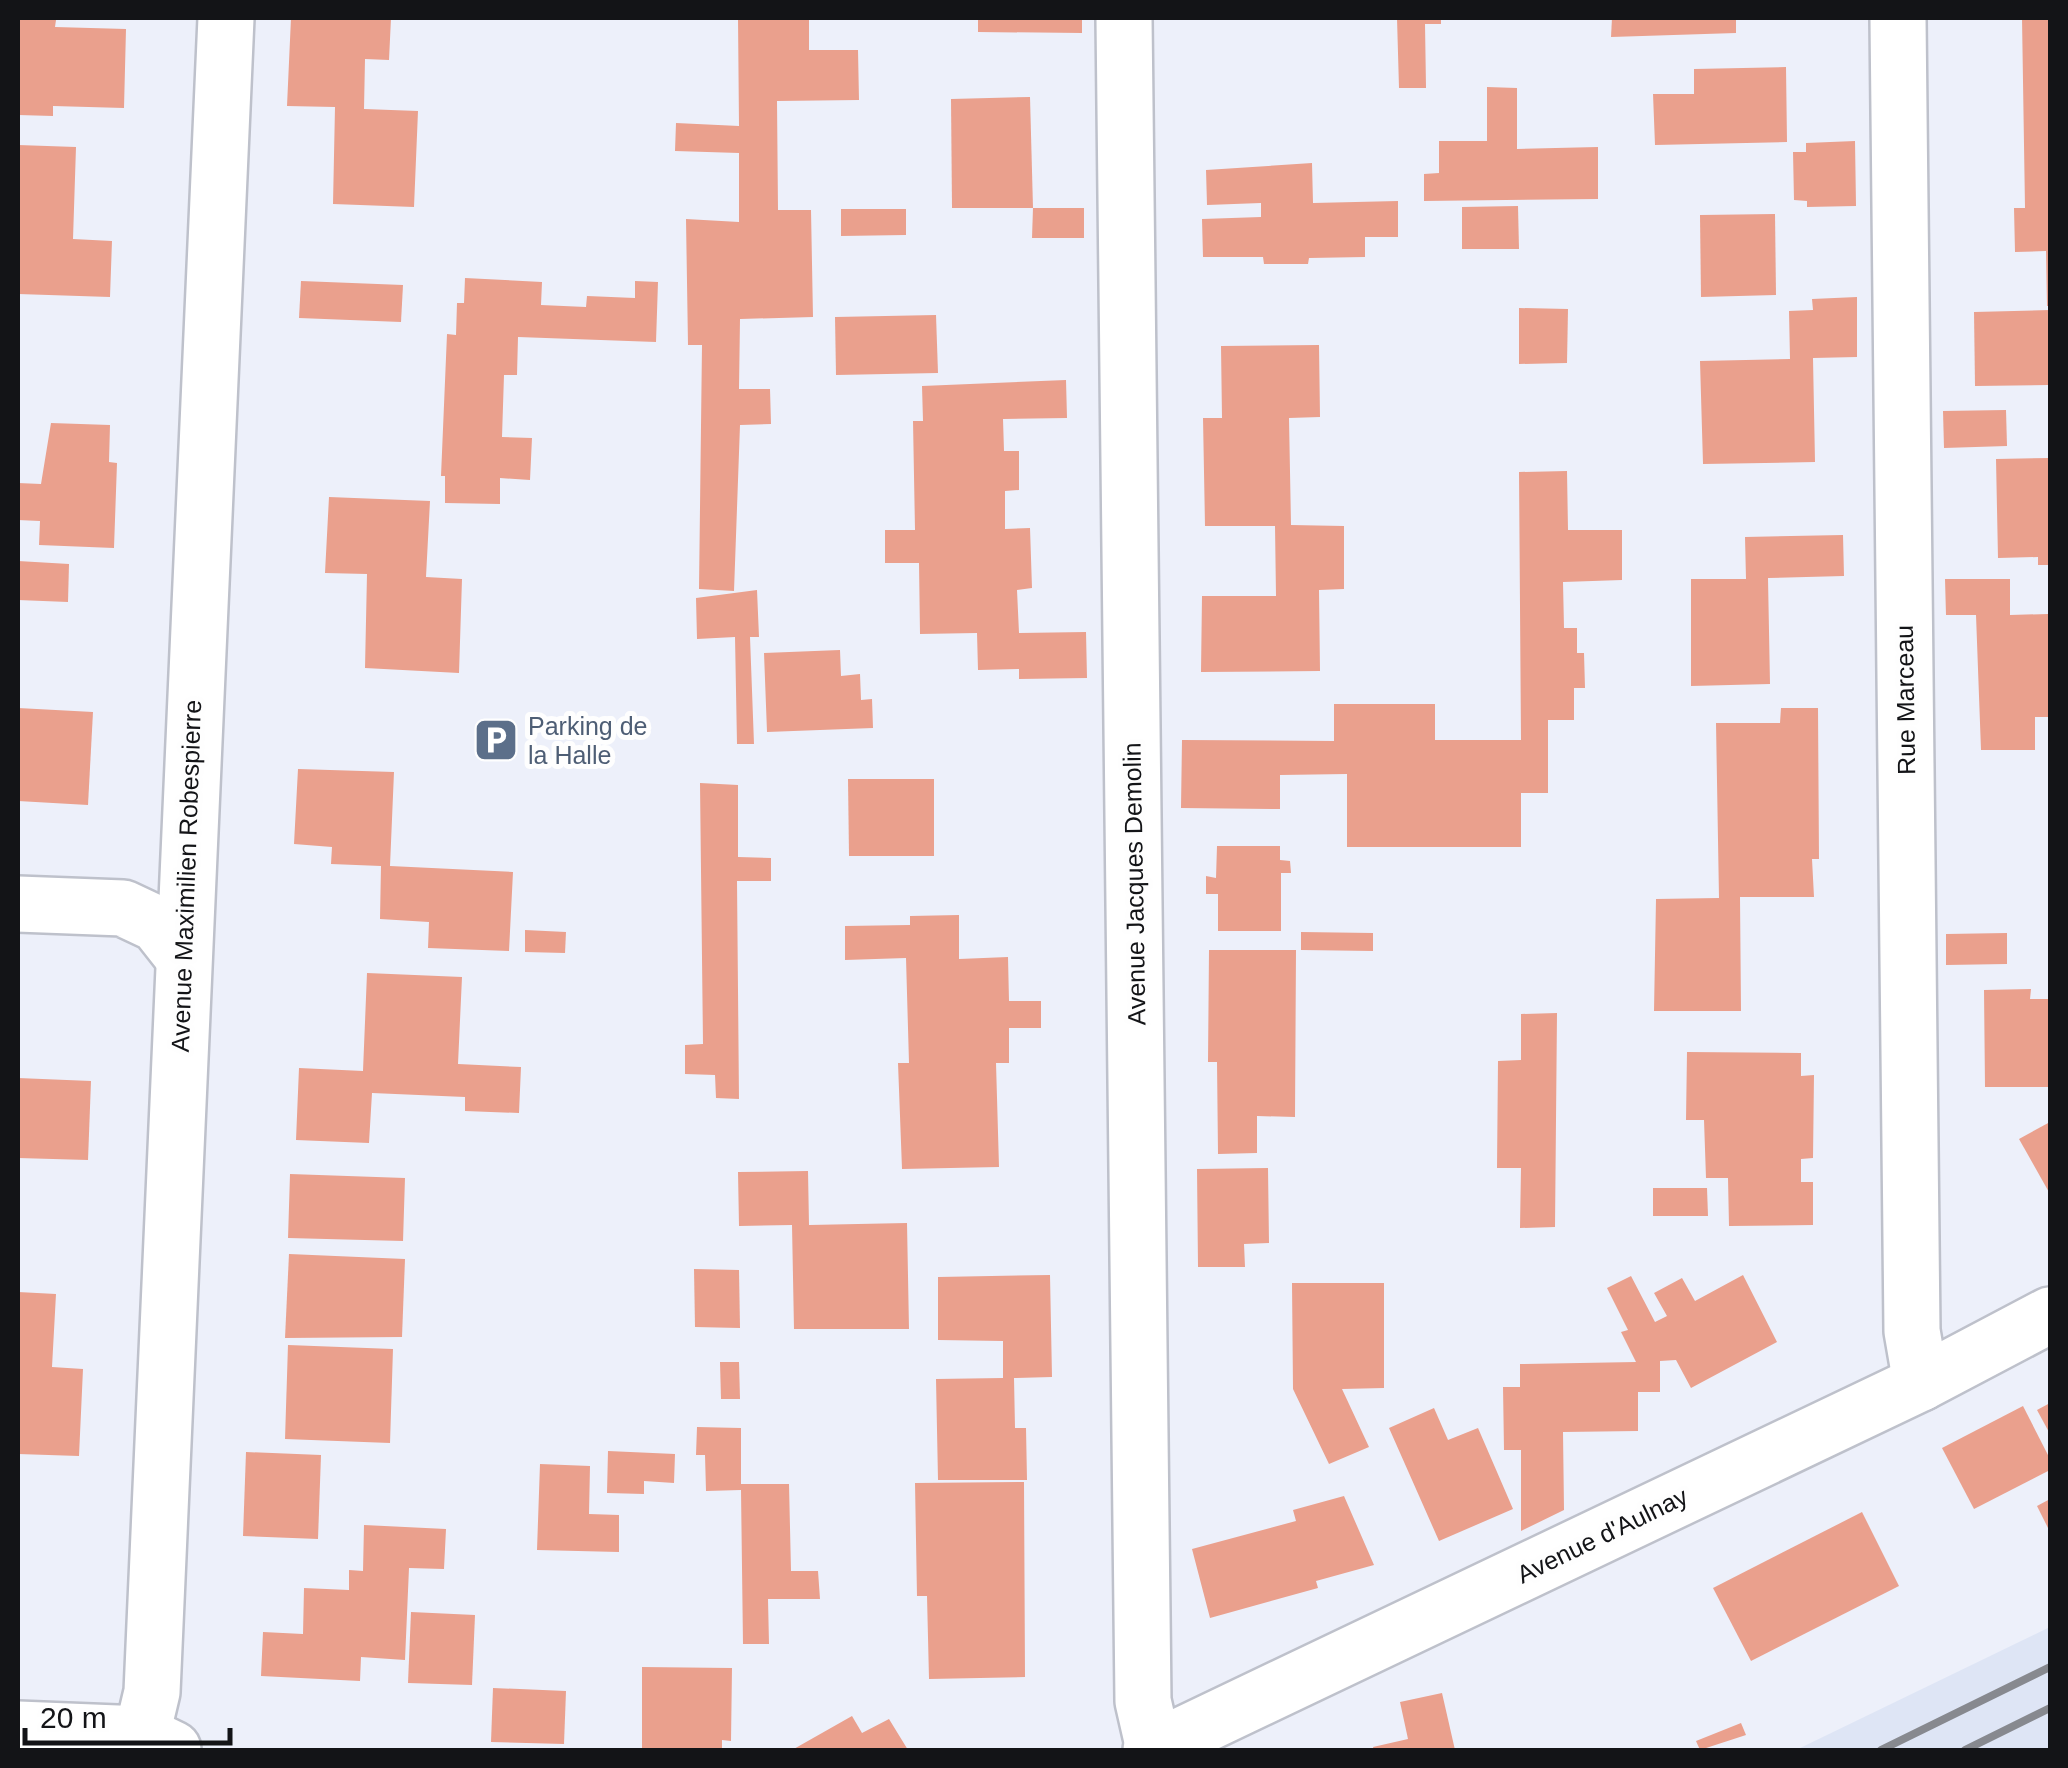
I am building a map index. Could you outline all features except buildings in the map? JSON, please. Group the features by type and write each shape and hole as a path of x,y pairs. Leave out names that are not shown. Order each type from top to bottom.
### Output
{"street":[{"name":"Avenue Maximilien Robespierre","path":"159,1742 152,1692 226,18"},
{"name":"Avenue Jacques Demolin","path":"1124,18 1142,1700 1153,1750"},
{"name":"Rue Marceau","path":"1898,18 1912,1331 1921,1382"},
{"path":"18,904 124,908 157,924 183,957"},
{"name":"Avenue d'Aulnay","path":"1153,1750 1921,1382 2050,1315"},
{"path":"18,1728 159,1742"}],"shaded area":[{"path":"2050,1627 2050,1750 1796,1750"}],"railway":[{"path":"1881,1750 2050,1667"},
{"path":"1965,1750 2050,1708"}],"place":[{"name":"Parking de la Halle","path":"496,740"}]}
